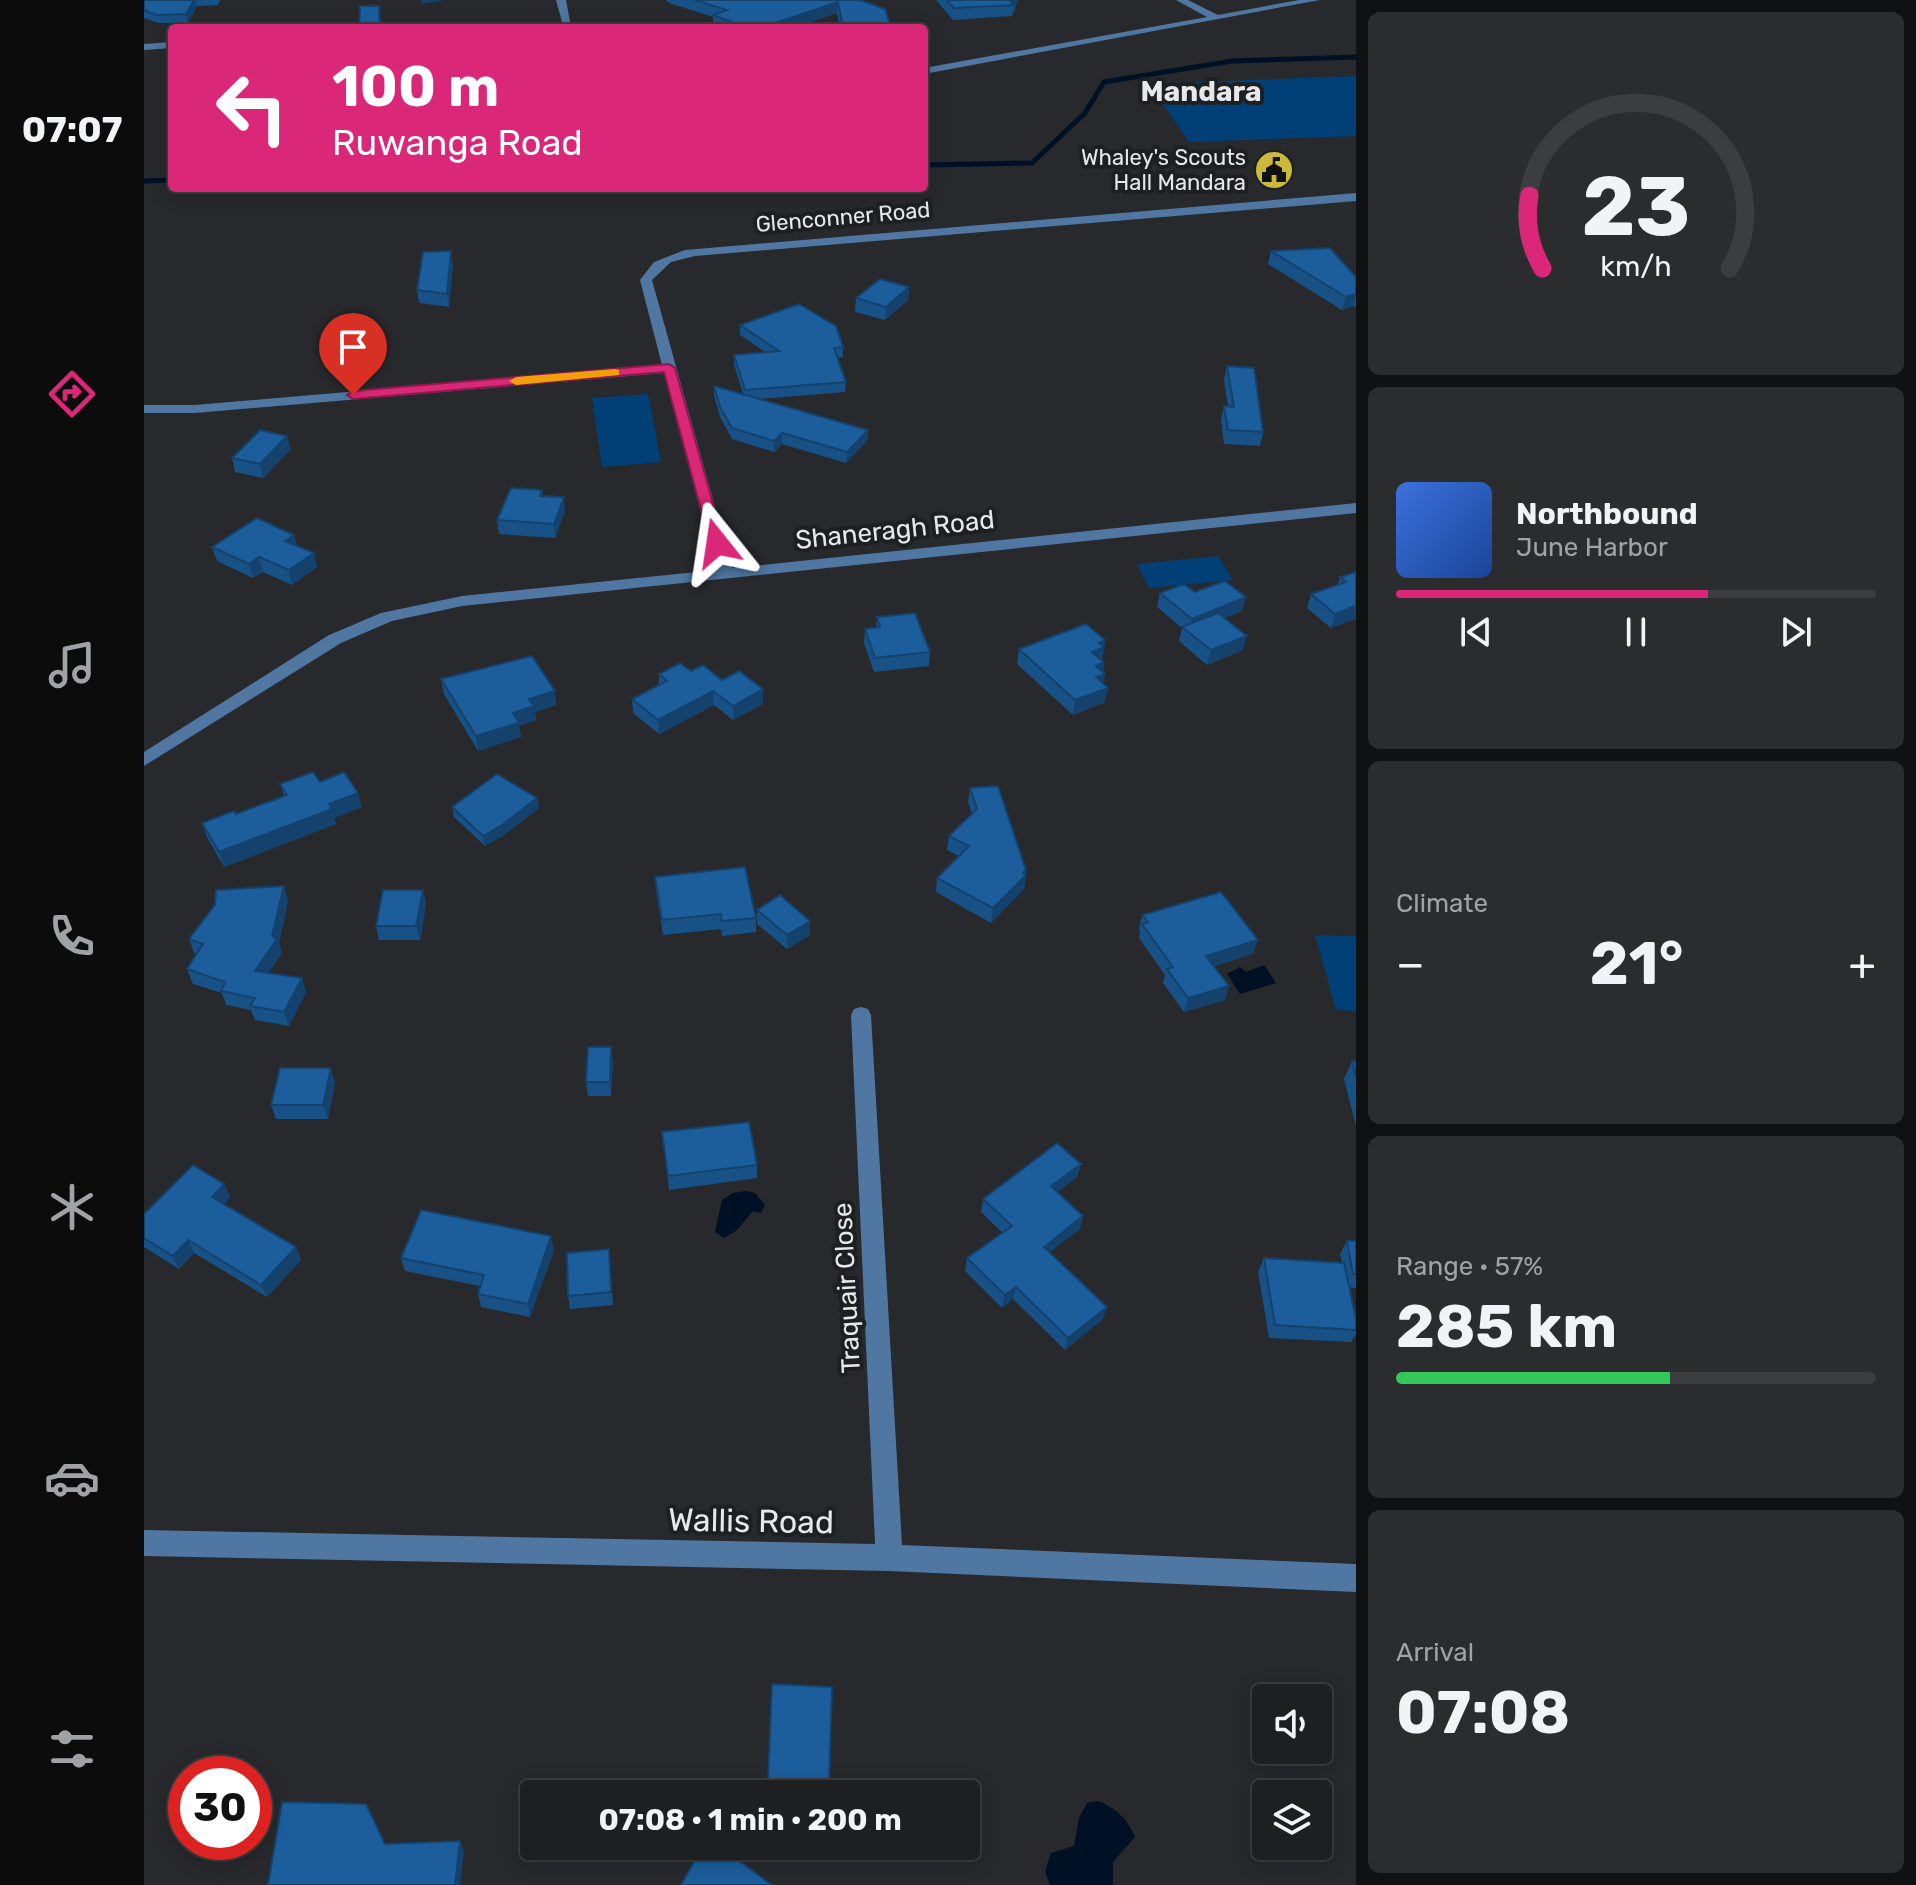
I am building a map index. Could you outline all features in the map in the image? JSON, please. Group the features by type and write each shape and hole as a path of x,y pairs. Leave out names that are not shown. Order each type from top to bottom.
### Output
{"street":[{"path":"561,0 570,24"},
{"path":"1181,0 1215,17"},
{"path":"928,70 1315,0"},
{"path":"144,47 168,45"},
{"name":"Glenconner Road","path":"725,572 646,280 654,265 669,257 1033,222 1356,197"},
{"path":"144,409 195,409 669,368"},
{"name":"Shaneragh Road","path":"144,760 335,639 387,617 462,601 1356,508"},
{"name":"Traquair Close","path":"861,1015 889,1558"},
{"name":"Wallis Road","path":"144,1543 889,1558 1356,1578"}],"shaded area":[{"path":"1356,76 1356,136 1189,142 1149,84"},
{"path":"648,394 661,462 602,467 592,398"},
{"path":"1218,556 1233,580 1149,588 1137,564"},
{"path":"1315,935 1356,936 1356,1011 1336,1010"},
{"path":"1264,965 1276,983 1240,994 1227,974 1240,967 1246,972"},
{"path":"733,1193 755,1193 765,1205 761,1213 753,1211 736,1231 724,1238 715,1232 722,1200"},
{"path":"1098,1801 1121,1815 1135,1837 1113,1862 1113,1885 1050,1885 1045,1872 1051,1853 1074,1846 1079,1818 1087,1803"}],"building":[{"path":"144,0 194,0 186,14 156,15 144,10"},
{"path":"695,0 860,0 885,9 890,24 842,24 838,2 772,24 736,24 713,15 727,10"},
{"path":"947,0 1017,1 1010,1 1014,5 954,8"},
{"path":"360,6 379,6 380,24 359,24"},
{"path":"1330,248 1356,277 1356,294 1346,297 1271,251"},
{"path":"451,251 447,294 417,290 423,252"},
{"path":"880,279 909,287 886,307 856,298"},
{"path":"799,304 836,326 843,347 834,348 846,382 745,390 734,355 779,351 740,325"},
{"path":"1227,366 1254,368 1263,432 1228,430 1224,406 1234,407"},
{"path":"714,386 868,430 847,452 782,433 774,441 732,428 720,407"},
{"path":"260,430 287,436 260,464 232,458"},
{"path":"511,488 542,490 540,496 564,497 554,524 497,520"},
{"path":"257,518 294,535 285,541 314,553 289,570 259,557 249,564 212,547"},
{"path":"1356,572 1356,606 1335,614 1311,594 1346,582 1340,577"},
{"path":"1225,581 1246,597 1192,619 1160,593 1184,584 1195,592"},
{"path":"915,613 930,652 875,658 865,629 880,627 877,617"},
{"path":"1218,613 1247,636 1211,650 1182,627"},
{"path":"1086,624 1105,640 1099,643 1104,647 1092,652 1104,662 1096,666 1105,674 1096,677 1108,688 1075,700 1019,649"},
{"path":"532,656 555,691 529,699 534,706 513,713 519,723 476,736 441,679"},
{"path":"680,663 691,671 703,665 722,680 739,671 763,689 733,706 713,691 658,720 632,699 667,681 659,674"},
{"path":"313,772 320,782 344,772 358,793 329,804 332,809 219,852 202,823 287,795 280,784"},
{"path":"497,774 537,798 483,836 452,807"},
{"path":"998,786 1026,875 993,908 937,878 969,846 949,836 977,809 970,788"},
{"path":"745,867 756,918 722,921 721,914 662,920 655,877"},
{"path":"284,886 272,936 277,939 255,971 302,978 284,1012 250,1006 255,998 221,991 225,982 187,969 203,944 189,939 215,905 216,890"},
{"path":"383,890 423,890 416,926 376,926"},
{"path":"1221,892 1258,940 1206,956 1229,986 1188,998 1167,969 1173,967 1142,924 1148,922 1142,915"},
{"path":"780,895 810,921 787,935 757,910"},
{"path":"588,1047 611,1047 610,1082 586,1082"},
{"path":"280,1068 331,1068 323,1105 271,1105"},
{"path":"749,1122 757,1165 668,1176 662,1132"},
{"path":"1057,1143 1081,1164 1051,1186 1083,1216 1044,1247 1107,1307 1068,1338 1016,1287 1005,1295 967,1258 1012,1226 983,1199"},
{"path":"193,1165 224,1184 212,1197 296,1247 261,1285 188,1240 173,1256 144,1238 144,1214"},
{"path":"421,1210 551,1236 528,1304 478,1294 484,1275 401,1258"},
{"path":"1347,1241 1356,1241 1356,1274 1353,1274"},
{"path":"609,1249 611,1292 568,1296 567,1253"},
{"path":"1264,1258 1344,1263 1356,1330 1275,1325"},
{"path":"772,1684 832,1687 829,1780 768,1780"},
{"path":"282,1802 366,1804 385,1844 460,1841 455,1885 268,1885"},
{"path":"695,1860 738,1860 772,1885 681,1885"}],"waterway":[{"path":"928,165 1032,163 1085,113 1104,82 1232,61 1356,57"},
{"path":"144,181 168,180"}],"slow traffic":[{"path":"516,381 615,373"}],"place":[{"name":"Whaley's Scouts Hall Mandara","path":"1274,170"}],"district":[{"name":"Mandara","path":"1201,91"}],"route":[{"path":"353,395 669,368 717,543"}]}
